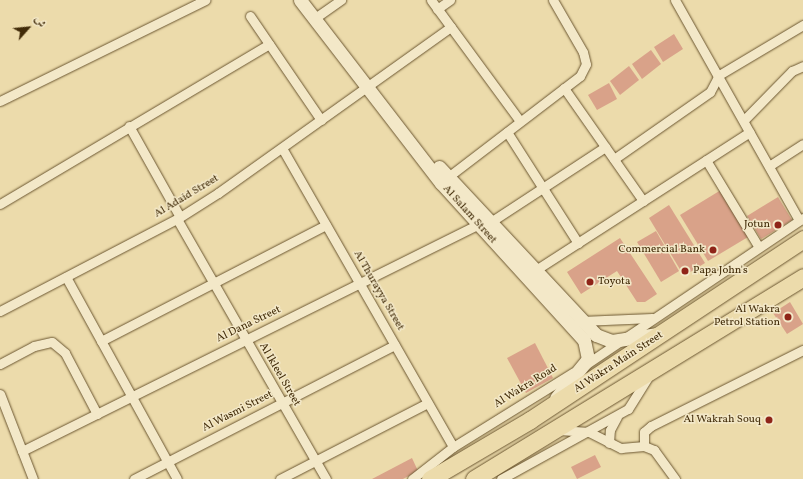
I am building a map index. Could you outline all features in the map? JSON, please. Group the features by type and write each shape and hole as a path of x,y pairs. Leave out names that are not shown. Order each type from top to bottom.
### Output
{"highway":[{"name":"Al Wakra Main Street","path":"430,479 530,420 666,332 803,239"},
{"name":"Al Wakra Main Street","path":"474,479 803,277"}],"street":[{"path":"0,101 205,0"},
{"name":"Al Salam Street","path":"300,0 318,16 370,85 484,223 530,274 584,340 588,352 584,366"},
{"name":"Al Salam Street","path":"311,0 318,16"},
{"path":"318,16 341,0"},
{"path":"431,0 520,121"},
{"path":"437,8 450,0"},
{"path":"448,177 580,76 586,64 583,52 553,0"},
{"path":"675,0 719,75 769,166 801,219"},
{"path":"250,16 321,120"},
{"path":"614,159 710,92 719,75 803,25"},
{"name":"Al Adaid Street","path":"0,311 179,218 282,148 451,27"},
{"path":"0,204 269,44"},
{"path":"744,120 792,71 803,66"},
{"name":"Al Salam Street","path":"370,85 448,177 484,223"},
{"path":"564,88 643,200"},
{"name":"Al Ikleel Street","path":"129,126 213,283 326,479"},
{"path":"507,132 543,186 578,243"},
{"path":"530,274 750,132"},
{"path":"769,166 803,144"},
{"name":"Al Dana Street","path":"22,451 484,223 606,147"},
{"name":"Al Thurayya Street","path":"282,148 454,447"},
{"path":"706,160 758,246"},
{"name":"Al Wakra Main Street","path":"581,321 655,318 758,246 801,219"},
{"path":"101,342 326,224"},
{"name":"Al Salam Street","path":"530,274 596,335 618,340 666,332"},
{"path":"66,277 176,479"},
{"name":"Al Wakra Road","path":"412,479 454,447 584,366 618,340 655,318"},
{"path":"0,364 52,342 65,353 97,414"},
{"name":"Al Wasmi Street","path":"134,479 395,345"},
{"path":"644,446 644,432 651,426 803,350"},
{"path":"530,420 557,397 584,366"},
{"name":"Al Wakra Main Street","path":"501,479 620,414 635,402 653,370"},
{"path":"0,394 33,479"},
{"path":"280,479 428,403"},
{"path":"609,443 610,430 620,414"},
{"path":"550,432 589,432 621,448 644,446 661,456 675,479"}],"building":[{"path":"674,34 683,49 663,62 654,47"},
{"path":"651,50 661,64 642,79 632,64"},
{"path":"629,66 639,80 620,95 610,81"},
{"path":"609,83 617,99 597,110 588,95"},
{"path":"721,190 748,237 708,261 680,215"},
{"path":"778,197 792,220 761,239 747,216"},
{"path":"669,205 705,263 684,276 649,218"},
{"path":"656,231 679,271 661,282 637,242"},
{"path":"620,238 657,294 645,302 637,302 617,271 581,294 567,272"},
{"name":"Al Wakra Petrol Station","path":"790,302 803,324 787,334 773,313"},
{"path":"535,343 553,378 526,393 507,358"},
{"path":"595,455 601,467 577,479 571,467"},
{"path":"412,458 418,471 403,479 372,479"}],"place":[{"name":"Jotun","path":"778,225"},
{"name":"Commercial Bank","path":"713,250"},
{"name":"Papa John's","path":"685,271"},
{"name":"Toyota","path":"590,282"},
{"name":"Al Wakra Petrol Station","path":"788,317"},
{"name":"Al Wakrah Souq","path":"769,420"}]}
